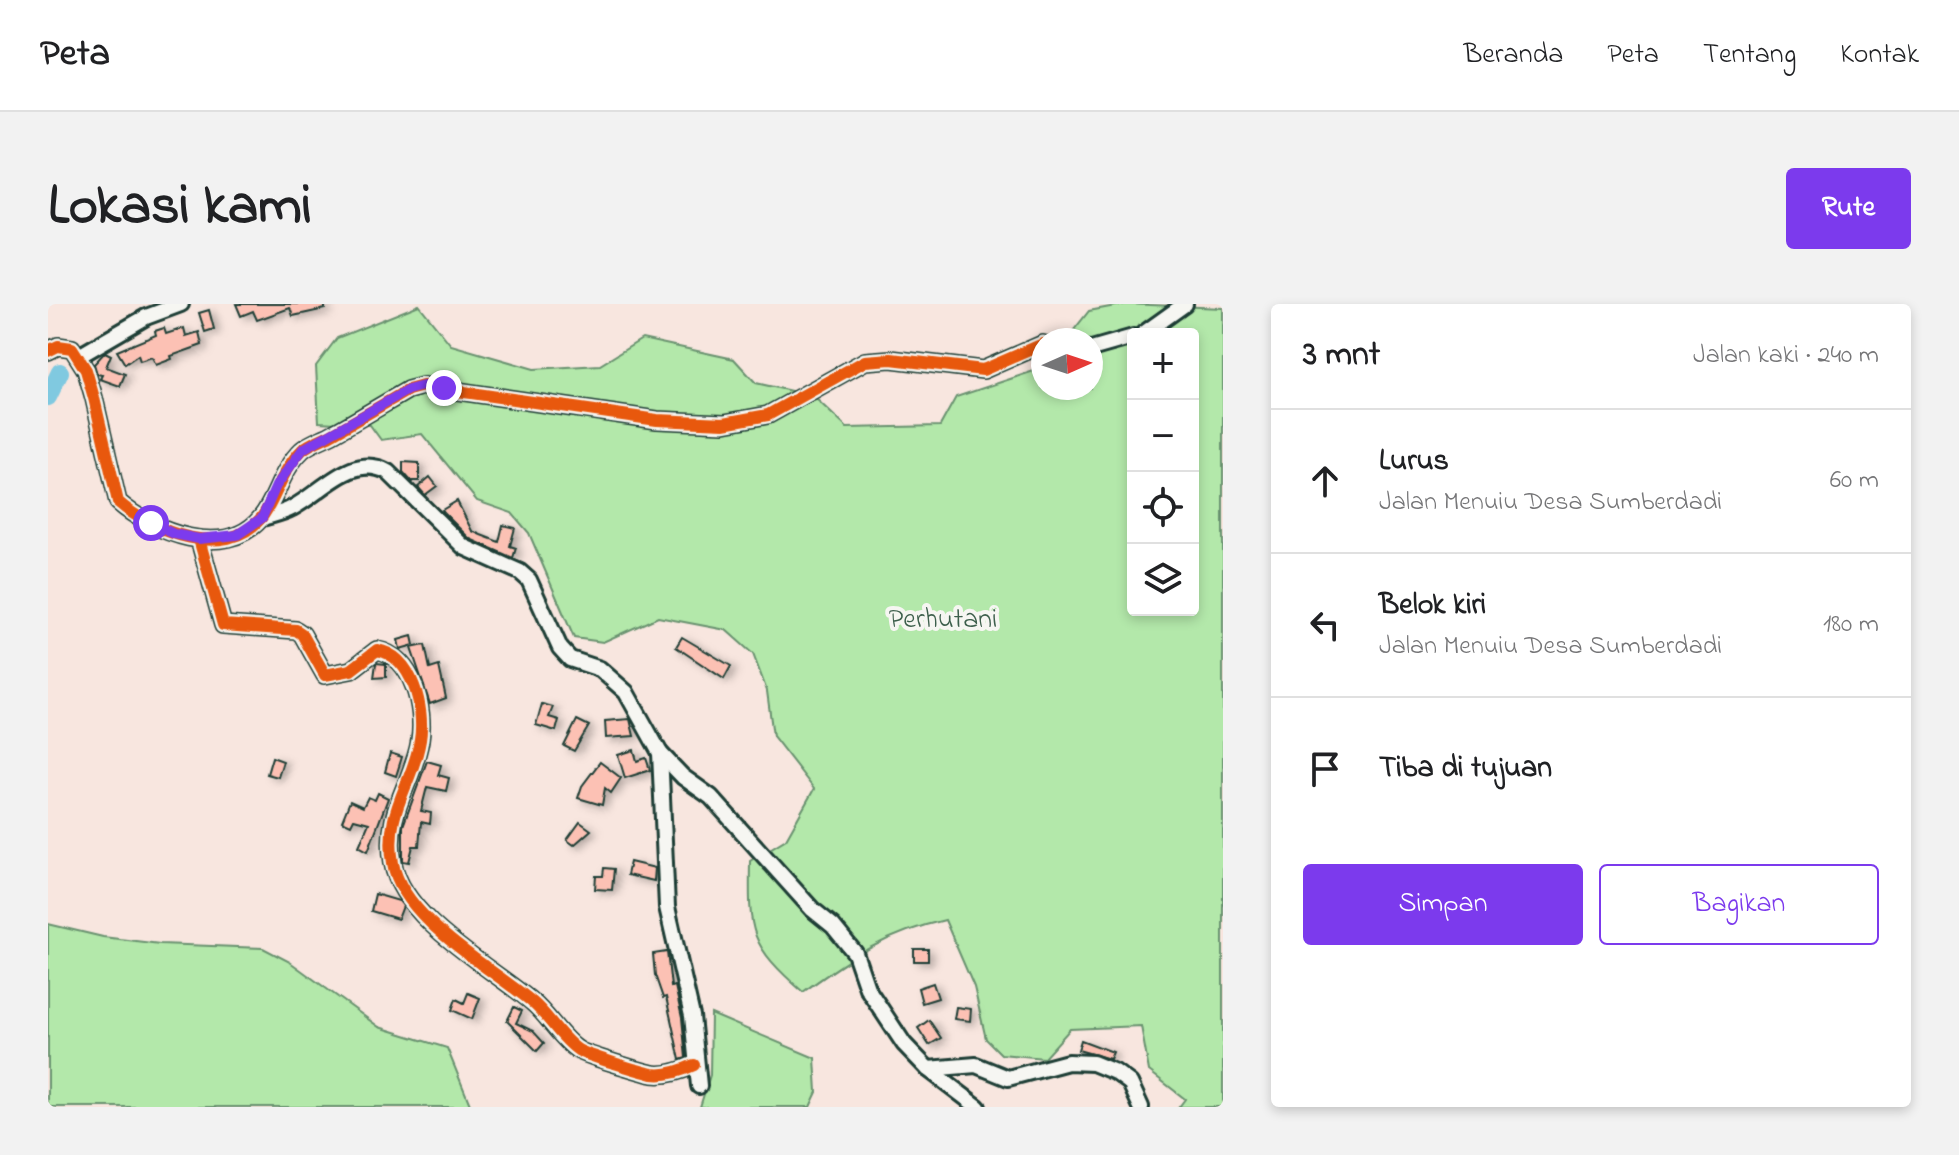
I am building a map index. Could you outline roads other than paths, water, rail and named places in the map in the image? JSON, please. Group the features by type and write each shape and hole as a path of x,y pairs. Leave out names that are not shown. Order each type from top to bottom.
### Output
{"street":[{"path":"79,356 144,310 181,304"},
{"path":"1151,328 1185,304"},
{"path":"1103,346 1127,339"},
{"path":"48,351 65,345 79,356 94,398 118,502 131,514 174,534 199,539 237,535 262,518 294,507 353,467 376,465 388,472 464,547 520,572 529,580 560,648 570,659 600,669 626,692 660,753 683,777 711,797 855,953 878,1009 904,1044 928,1069 978,1107"},
{"path":"262,518 276,486 303,449 408,390 423,386 657,420 724,423 768,415 846,369 874,358 983,370 1031,349"},
{"path":"199,539 223,625 296,630 302,634 325,675 351,670 377,650 384,651 405,669 418,697 420,739 396,803 393,864 411,902 481,964 533,1002 579,1051 652,1074 673,1073 694,1065"},
{"path":"660,753 667,907 692,1016 694,1065 699,1086"},
{"path":"928,1069 976,1065 1008,1078 1068,1062 1093,1063 1115,1072 1130,1083 1141,1107"}],"waterway":[{"path":"48,397 60,372"}],"park label":[{"name":"Perhutani","path":"943,617"}]}
